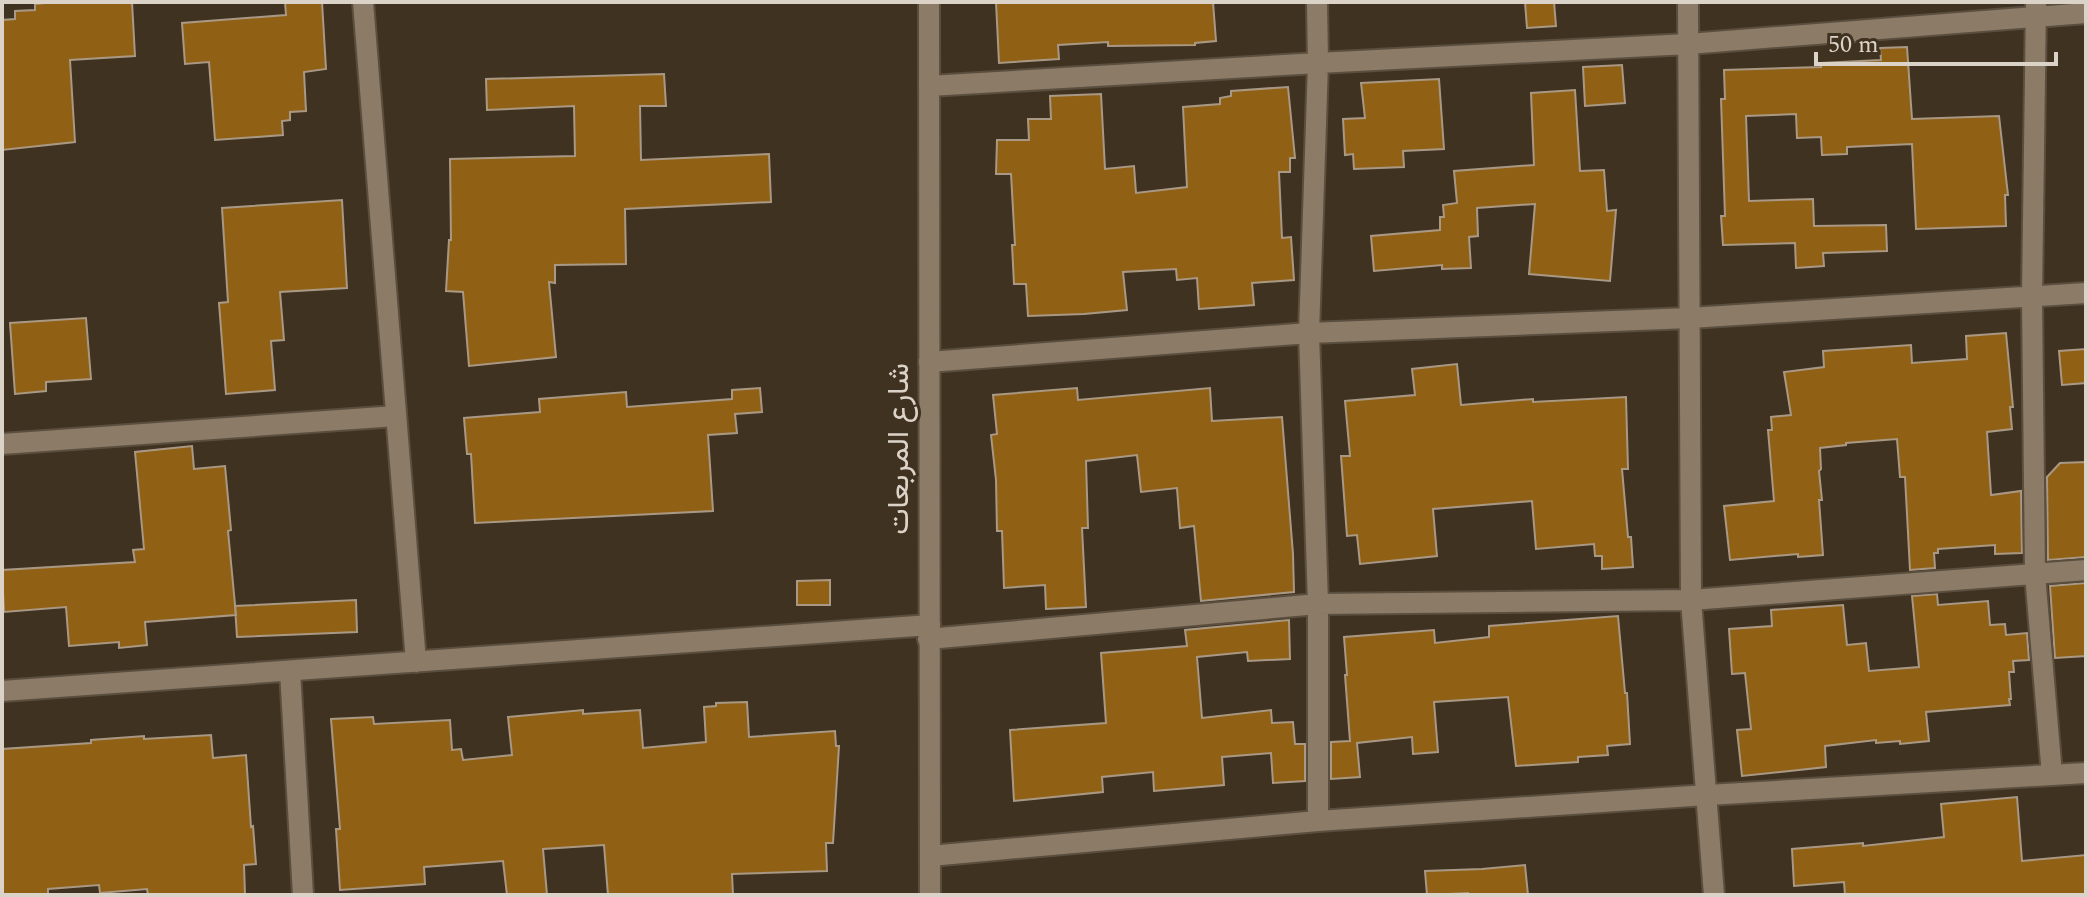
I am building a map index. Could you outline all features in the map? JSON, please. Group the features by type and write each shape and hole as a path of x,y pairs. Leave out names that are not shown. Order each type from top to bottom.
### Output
{"street":[{"path":"363,2 416,662"},
{"name":"شارع المربعات","path":"929,2 930,895"},
{"path":"1317,2 1318,63 1309,333 1318,604 1318,821"},
{"path":"1688,2 1691,600 1714,895"},
{"path":"929,86 1688,44 2036,9 2086,13"},
{"path":"2036,9 2032,297 2035,574 2052,775"},
{"path":"929,362 1309,333 1690,318 2086,293"},
{"path":"2,444 396,416"},
{"path":"2,691 1318,604 1691,600 2086,570"},
{"path":"290,671 303,895"},
{"path":"930,856 1318,821 2086,773"}],"building":[{"path":"132,2 135,56 70,60 75,142 2,150 2,20 15,19 15,11 35,10 35,4"},
{"path":"285,2 322,2 326,69 304,72 306,111 290,112 290,120 282,121 283,135 215,140 209,62 185,64 182,23 286,15"},
{"path":"996,2 1213,2 1216,41 1195,45 1108,46 1108,42 1058,45 1059,59 999,63"},
{"path":"1525,2 1554,2 1556,26 1527,28"},
{"path":"1907,47 1912,119 1999,116 2008,195 2005,195 2006,226 1916,229 1912,144 1847,147 1847,154 1822,155 1821,137 1797,138 1796,114 1746,116 1749,201 1813,199 1814,226 1886,225 1887,251 1823,253 1824,266 1796,268 1795,243 1723,245 1721,99 1725,99 1724,70 1821,67 1821,63 1881,60 1880,48"},
{"path":"1622,65 1625,103 1585,106 1583,67"},
{"path":"664,74 666,106 640,106 641,160 769,154 771,202 625,209 626,264 555,265 555,283 549,282 556,357 469,366 463,292 446,291 451,240 450,159 575,156 574,106 487,110 486,79"},
{"path":"1439,79 1444,149 1403,151 1404,167 1354,169 1353,154 1345,155 1343,119 1365,118 1361,83"},
{"path":"1288,87 1295,158 1290,158 1290,172 1279,172 1282,238 1291,237 1294,280 1252,283 1254,305 1199,309 1197,278 1177,280 1176,269 1123,272 1127,310 1028,316 1026,284 1014,284 1011,174 996,174 997,140 1029,140 1028,119 1051,119 1050,96 1101,94 1105,169 1134,166 1136,193 1187,187 1183,107 1220,104 1220,98 1231,96 1231,91"},
{"path":"1575,90 1580,171 1604,170 1607,211 1616,210 1610,281 1529,274 1535,204 1477,208 1478,236 1469,237 1471,268 1442,269 1442,265 1374,271 1371,236 1440,230 1440,217 1444,217 1443,205 1457,203 1454,171 1534,165 1531,93"},
{"path":"342,200 347,288 280,292 284,340 271,341 275,390 226,394 219,303 228,302 222,208"},
{"path":"86,318 91,379 46,382 46,391 15,394 10,323"},
{"path":"2006,333 2012,429 1987,432 1991,495 2021,491 2022,553 1995,554 1995,545 1938,549 1938,553 1934,553 1935,568 1910,570 1905,477 1900,477 1897,439 1820,448 1822,500 1819,500 1823,555 1730,560 1724,506 1774,501 1768,430 1772,430 1771,417 1791,415 1784,372 1824,367 1823,351 1911,345 1912,363 1967,359 1966,336"},
{"path":"2086,349 2086,383 2062,385 2059,351"},
{"path":"1457,364 1461,405 1533,399 1533,402 1626,397 1628,469 1622,469 1633,567 1602,569 1602,556 1595,556 1594,544 1536,549 1532,501 1433,509 1437,556 1360,564 1357,535 1347,536 1341,456 1350,456 1345,401 1415,395 1412,369"},
{"path":"760,388 762,412 735,414 737,433 708,435 713,511 475,523 471,454 467,454 464,418 540,412 539,399 626,392 627,407 732,399 732,390"},
{"path":"1077,388 1078,400 1210,388 1212,421 1282,417 1294,592 1201,601 1194,526 1180,528 1177,488 1141,492 1137,455 1086,461 1088,528 1082,528 1086,607 1046,609 1045,585 1004,588 1002,531 997,531 991,435 997,434 993,395"},
{"path":"192,446 194,469 225,466 236,615 145,622 147,645 119,648 119,642 69,646 66,607 4,612 2,570 135,562 133,550 144,549 135,452"},
{"path":"2086,462 2086,557 2048,560 2047,477 2060,463"},
{"path":"830,580 830,605 797,605 797,581"},
{"path":"2086,583 2086,656 2055,658 2050,586"},
{"path":"1937,594 1938,605 1988,601 1990,625 2005,624 2006,635 2027,633 2029,660 2013,661 2014,672 2009,672 2010,705 1926,712 1929,741 1900,744 1900,741 1876,743 1876,740 1825,746 1826,767 1742,776 1737,730 1751,729 1745,673 1732,674 1729,629 1772,626 1771,610 1843,605 1847,645 1866,643 1869,671 1919,667 1912,596"},
{"path":"356,600 357,632 237,637 235,606"},
{"path":"1618,616 1630,744 1607,746 1608,755 1578,757 1578,762 1516,766 1508,697 1434,702 1438,752 1413,754 1412,737 1357,743 1360,777 1331,779 1331,742 1350,741 1344,637 1434,630 1435,643 1489,637 1489,626"},
{"path":"1289,620 1290,659 1248,661 1247,652 1197,657 1202,718 1271,710 1272,723 1293,722 1295,744 1305,744 1305,781 1273,783 1271,753 1222,757 1224,785 1154,791 1153,772 1102,777 1103,792 1014,801 1010,730 1106,723 1101,653 1187,646 1185,630"},
{"path":"747,702 749,737 835,731 836,746 839,746 833,843 826,843 827,871 732,874 733,895 608,895 604,845 543,849 547,895 507,895 503,861 424,867 425,884 340,890 336,829 340,829 331,719 373,717 374,724 450,720 452,750 461,749 463,760 512,755 508,717 583,710 583,714 640,710 643,748 706,742 704,707 716,706 716,703"},
{"path":"211,735 213,758 246,755 256,864 244,865 245,895 148,895 147,889 100,893 99,885 48,889 48,895 2,895 2,749 144,736 144,739"},
{"path":"2017,797 2022,861 2086,855 2086,895 1845,895 1844,882 1794,886 1792,849 1863,843 1863,846 1944,837 1941,804"},
{"path":"1525,865 1528,895 1427,895 1425,871"}]}
